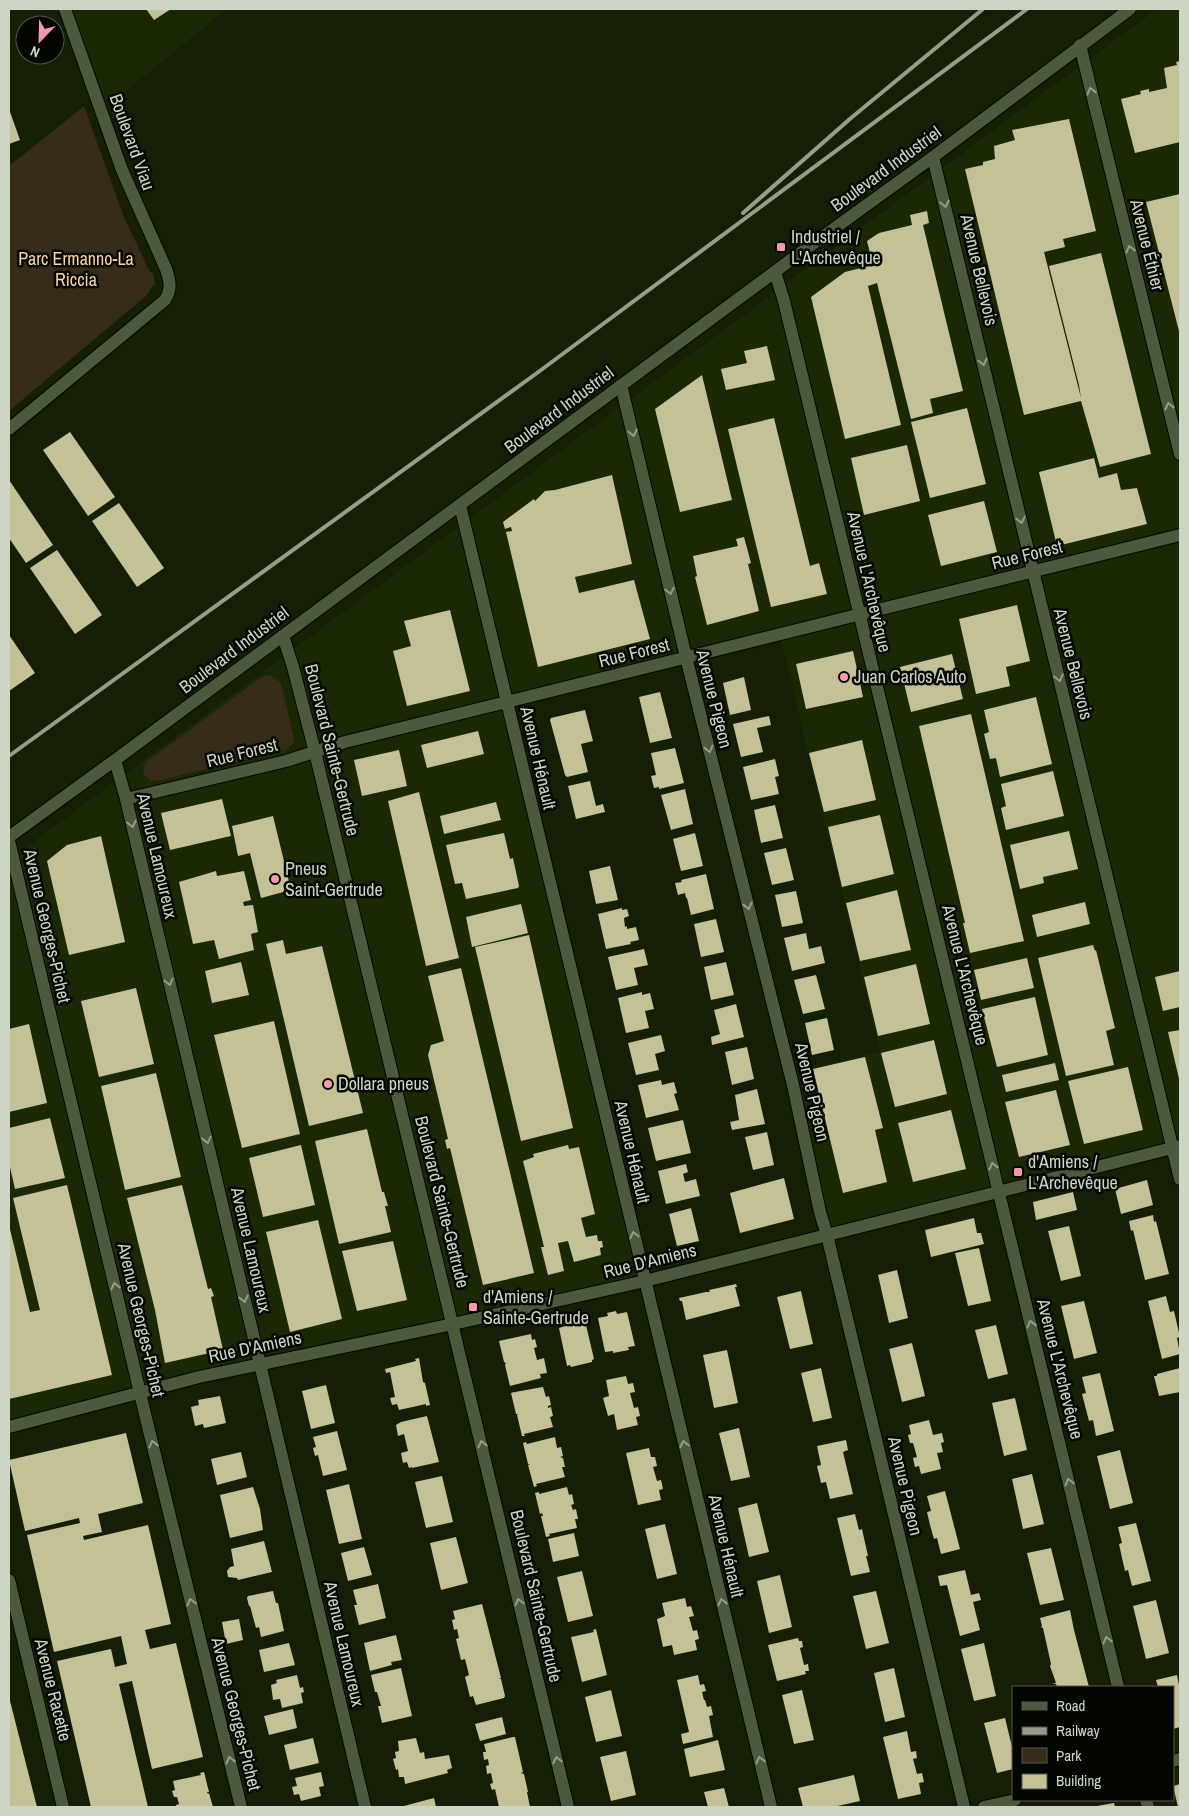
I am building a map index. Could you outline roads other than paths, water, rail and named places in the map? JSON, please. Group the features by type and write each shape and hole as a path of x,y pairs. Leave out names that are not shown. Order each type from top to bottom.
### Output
{"street":[{"name":"Boulevard Viau","path":"9,429 165,300 170,286 166,270 122,170 66,9"},
{"name":"Boulevard Industriel","path":"9,839 775,272 934,157 1130,9"},
{"name":"Avenue Éthier","path":"1080,46 1180,454"},
{"name":"Avenue Bellevois","path":"934,157 1033,572 1176,1146 1180,1179"},
{"name":"Avenue L'Archevêque","path":"775,272 784,300 1118,1686"},
{"name":"Avenue Pigeon","path":"621,386 686,657 793,1085 820,1212 828,1235 964,1807"},
{"name":"Avenue Hénault","path":"460,506 771,1807"},
{"name":"Rue Forest","path":"126,799 286,760 345,742 859,616 1180,534"},
{"name":"Boulevard Sainte-Gertrude","path":"283,636 315,752 568,1807"},
{"name":"Avenue Lamoureux","path":"115,760 126,799 365,1807"},
{"name":"Avenue Georges-Pichet","path":"9,839 241,1807"},
{"name":"Rue D'Amiens","path":"9,1426 200,1377 453,1324 645,1281 1176,1146"},
{"name":"Avenue Racette","path":"9,1580 63,1807"},
{"path":"984,1807 1012,1801"}],"railway":[{"path":"743,213 851,118 983,9"},
{"path":"9,756 537,373 1027,9"}],"place":[{"name":"Industriel / L'Archevêque","path":"781,247"},
{"name":"Juan Carlos Auto","path":"844,677"},
{"name":"Pneus Saint-Gertrude","path":"275,879"},
{"name":"Dollara pneus","path":"328,1084"},
{"name":"d'Amiens / L'Archevêque","path":"1018,1172"},
{"name":"d'Amiens / Sainte-Gertrude","path":"473,1307"}],"park label":[{"name":"Parc Ermanno-La Riccia","path":"76,269"}]}
